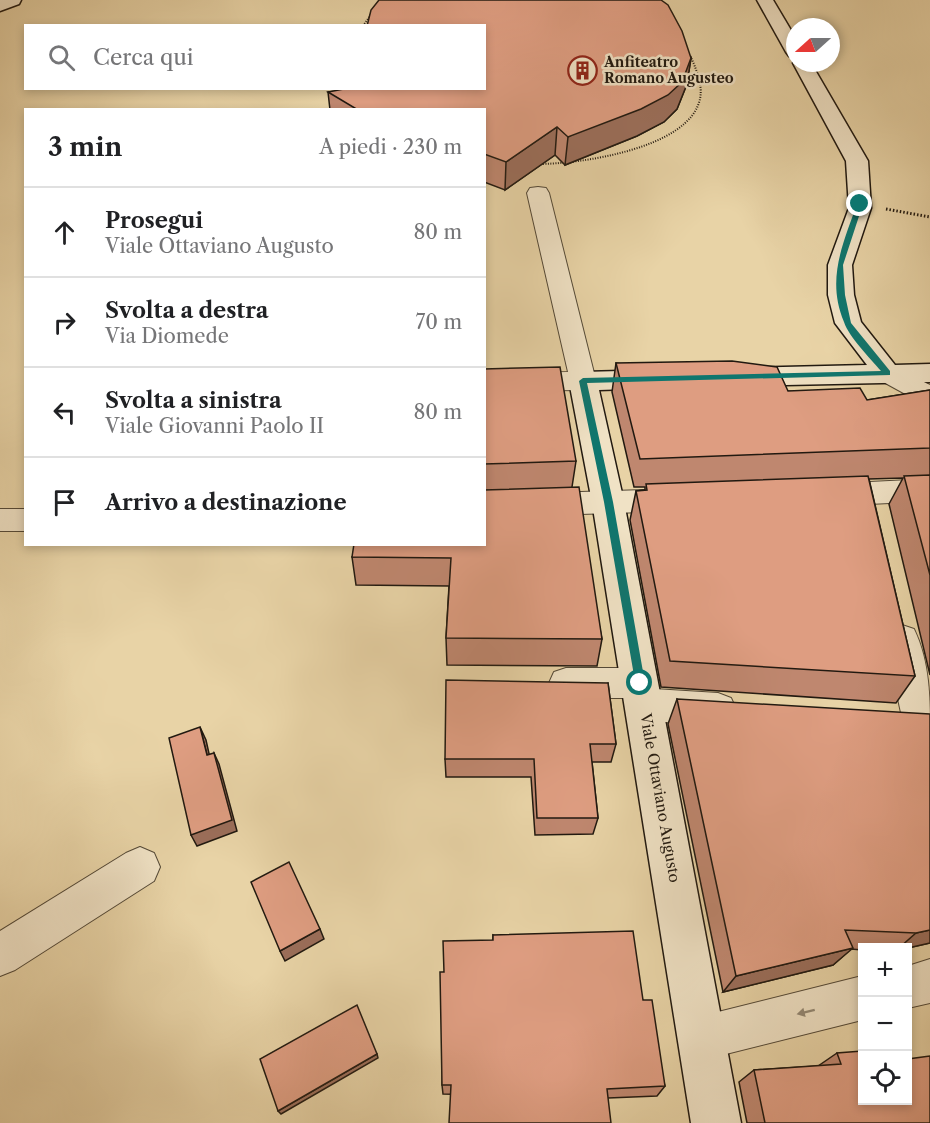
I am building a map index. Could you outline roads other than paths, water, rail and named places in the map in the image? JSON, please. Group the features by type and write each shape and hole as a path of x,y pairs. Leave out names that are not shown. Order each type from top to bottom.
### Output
{"main road":[{"path":"0,6 13,0"},
{"path":"765,0 786,36"},
{"path":"807,72 857,161 860,204 840,265 841,295 848,323 887,373"},
{"path":"583,381 930,373"},
{"name":"Viale Ottaviano Augusto","path":"583,381 608,502 716,1123"}],"street":[{"name":"Viale Ottaviano Augusto","path":"538,193 583,381"},
{"path":"887,373 930,396"},
{"path":"486,382 583,381"},
{"path":"798,496 871,505 930,490"},
{"path":"486,506 703,499"},
{"path":"0,520 24,520"},
{"path":"887,720 926,723 895,608"},
{"path":"538,682 642,694 748,711"},
{"path":"0,955 140,867"},
{"path":"912,986 930,981"},
{"path":"702,1038 858,999"}],"place":[{"name":"Anfiteatro Romano Augusteo","path":"583,70"}]}
